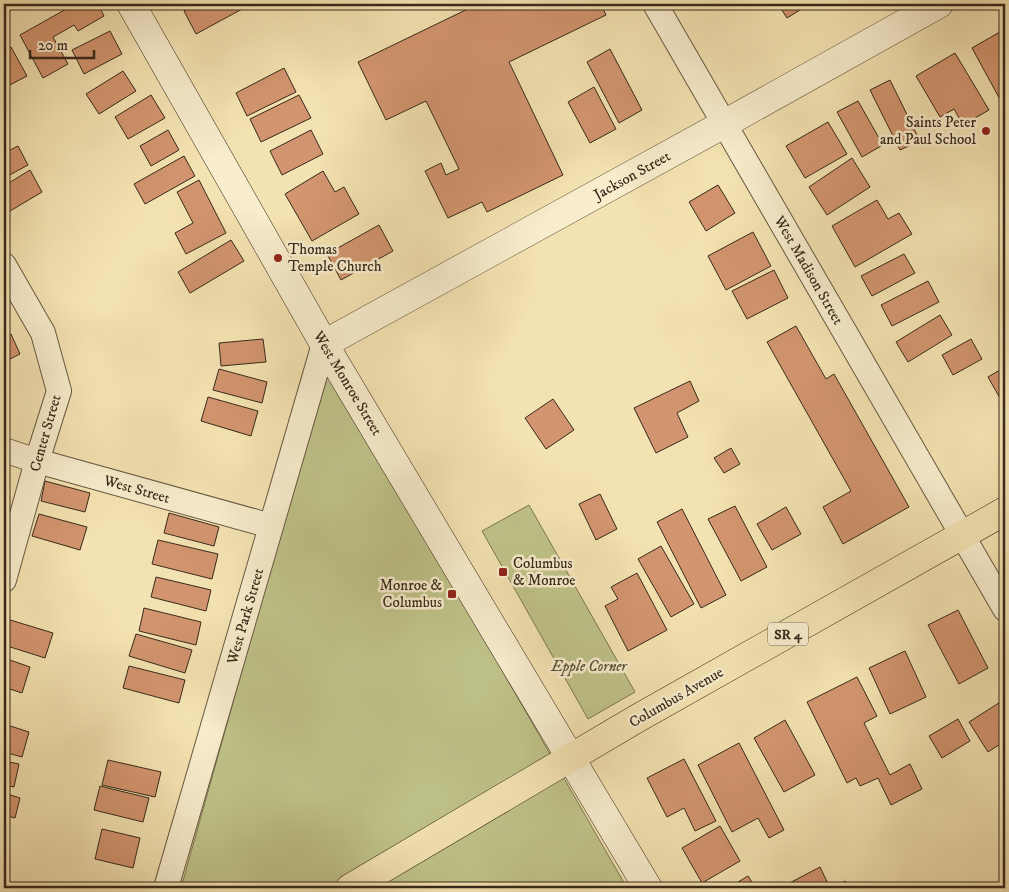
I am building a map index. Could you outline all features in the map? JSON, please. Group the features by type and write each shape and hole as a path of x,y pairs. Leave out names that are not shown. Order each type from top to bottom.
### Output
{"main road":[{"name":"West Monroe Street","path":"131,4 324,344 648,888"},
{"name":"Jackson Street","path":"324,344 939,4"},
{"name":"Columbus Avenue","path":"350,888 638,718 1005,511"}],"street":[{"name":"West Madison Street","path":"655,4 1005,609"},
{"name":"Center Street","path":"4,265 43,333 59,391 37,461 4,580"},
{"name":"West Park Street","path":"166,888 324,344"},
{"name":"West Street","path":"4,450 37,461 271,526"}],"green space":[{"path":"333,376 627,888 181,888 324,378"},
{"name":"Epple Corner","path":"529,505 635,692 588,719 482,531"}],"building":[{"path":"75,4 98,4 104,16 78,31 74,25 53,37 68,64 43,78 20,35"},
{"path":"197,4 241,4 244,8 196,34 184,11"},
{"path":"475,4 601,4 606,15 509,62 563,175 487,212 482,202 448,218 425,171 441,163 446,175 459,169 426,101 386,120 358,62"},
{"path":"778,4 807,4 808,5 787,18"},
{"path":"816,4 831,4 819,10"},
{"path":"1005,29 1005,101 1002,103 972,48"},
{"path":"110,31 122,54 84,74 72,50"},
{"path":"11,47 27,76 4,88 4,51"},
{"path":"610,49 642,110 619,123 587,62"},
{"path":"955,53 989,110 963,125 954,109 940,117 916,76"},
{"path":"284,68 296,92 247,116 236,93"},
{"path":"123,71 136,91 99,114 86,94"},
{"path":"890,80 920,141 900,150 870,90"},
{"path":"594,87 616,129 590,143 568,102"},
{"path":"151,95 165,118 128,139 115,117"},
{"path":"299,95 311,118 261,142 250,119"},
{"path":"858,101 883,145 862,157 837,112"},
{"path":"828,122 847,154 805,178 786,146"},
{"path":"168,130 179,150 151,166 140,146"},
{"path":"311,130 323,154 282,175 270,151"},
{"path":"18,146 28,165 4,178 4,153"},
{"path":"184,156 195,176 145,204 134,184"},
{"path":"852,158 870,187 827,215 809,187"},
{"path":"30,170 42,192 5,214 4,186"},
{"path":"323,171 335,192 344,187 359,214 312,241 285,194"},
{"path":"199,180 226,233 186,254 175,233 193,223 177,192"},
{"path":"718,185 735,213 706,231 689,202"},
{"path":"877,200 888,219 899,213 912,234 855,267 832,226"},
{"path":"379,225 393,251 341,280 327,254"},
{"path":"753,232 771,266 726,290 708,256"},
{"path":"231,240 244,261 190,293 178,272"},
{"path":"904,254 915,273 872,296 861,276"},
{"path":"774,270 788,298 747,319 732,291"},
{"path":"928,281 939,302 892,326 881,305"},
{"path":"940,315 952,335 908,362 896,342"},
{"path":"796,326 826,379 834,374 909,507 843,544 823,507 851,491 767,342"},
{"path":"11,334 20,354 4,362 4,338"},
{"path":"263,339 266,362 221,366 219,343"},
{"path":"971,339 982,359 953,375 942,355"},
{"path":"1005,367 1005,407 988,377"},
{"path":"219,369 267,382 262,403 213,390"},
{"path":"690,381 699,401 677,413 688,437 656,453 634,408"},
{"path":"208,397 258,411 251,436 201,421"},
{"path":"553,399 574,430 546,449 525,418"},
{"path":"731,448 740,464 724,473 714,458"},
{"path":"45,481 90,493 85,512 41,501"},
{"path":"600,494 617,529 596,540 579,504"},
{"path":"735,506 767,567 741,581 708,519"},
{"path":"786,507 801,534 772,550 757,524"},
{"path":"682,509 726,595 701,608 657,522"},
{"path":"169,513 219,527 214,546 164,533"},
{"path":"39,514 87,527 80,550 32,536"},
{"path":"158,540 218,554 212,579 152,564"},
{"path":"661,546 694,604 671,617 638,559"},
{"path":"637,573 667,630 628,651 605,606 618,599 611,587"},
{"path":"156,577 211,590 206,611 151,597"},
{"path":"144,608 201,622 196,645 139,631"},
{"path":"958,610 988,668 959,684 928,625"},
{"path":"7,619 53,633 45,658 4,645 4,630"},
{"path":"136,634 192,650 185,673 129,656"},
{"path":"905,651 926,697 890,714 869,668"},
{"path":"4,658 30,667 22,693 4,687"},
{"path":"129,666 185,680 179,703 123,688"},
{"path":"857,677 877,716 864,723 890,775 910,764 922,789 891,805 878,778 860,786 856,778 847,783 807,702"},
{"path":"1005,699 1005,741 988,752 969,722"},
{"path":"958,719 970,741 942,758 929,736"},
{"path":"785,720 815,775 784,792 754,738"},
{"path":"4,724 29,732 22,757 4,752"},
{"path":"739,743 784,830 769,838 758,818 732,832 698,765"},
{"path":"684,759 716,821 695,831 684,808 667,817 647,778"},
{"path":"108,760 161,772 155,797 102,785"},
{"path":"4,761 19,764 14,787 4,785"},
{"path":"100,786 149,798 143,822 94,810"},
{"path":"4,793 20,798 15,818 4,815"},
{"path":"720,826 740,861 702,883 682,848"},
{"path":"102,829 140,838 133,868 95,859"},
{"path":"820,867 830,888 780,888"},
{"path":"748,876 756,888 728,888"},
{"path":"845,881 850,888 834,888"},
{"path":"1005,881 1005,888 995,887"}],"place":[{"name":"Saints Peter and Paul School","path":"986,131"},
{"name":"Thomas Temple Church","path":"278,258"},
{"name":"Columbus & Monroe","path":"503,572"},
{"name":"Monroe & Columbus","path":"452,594"}]}
